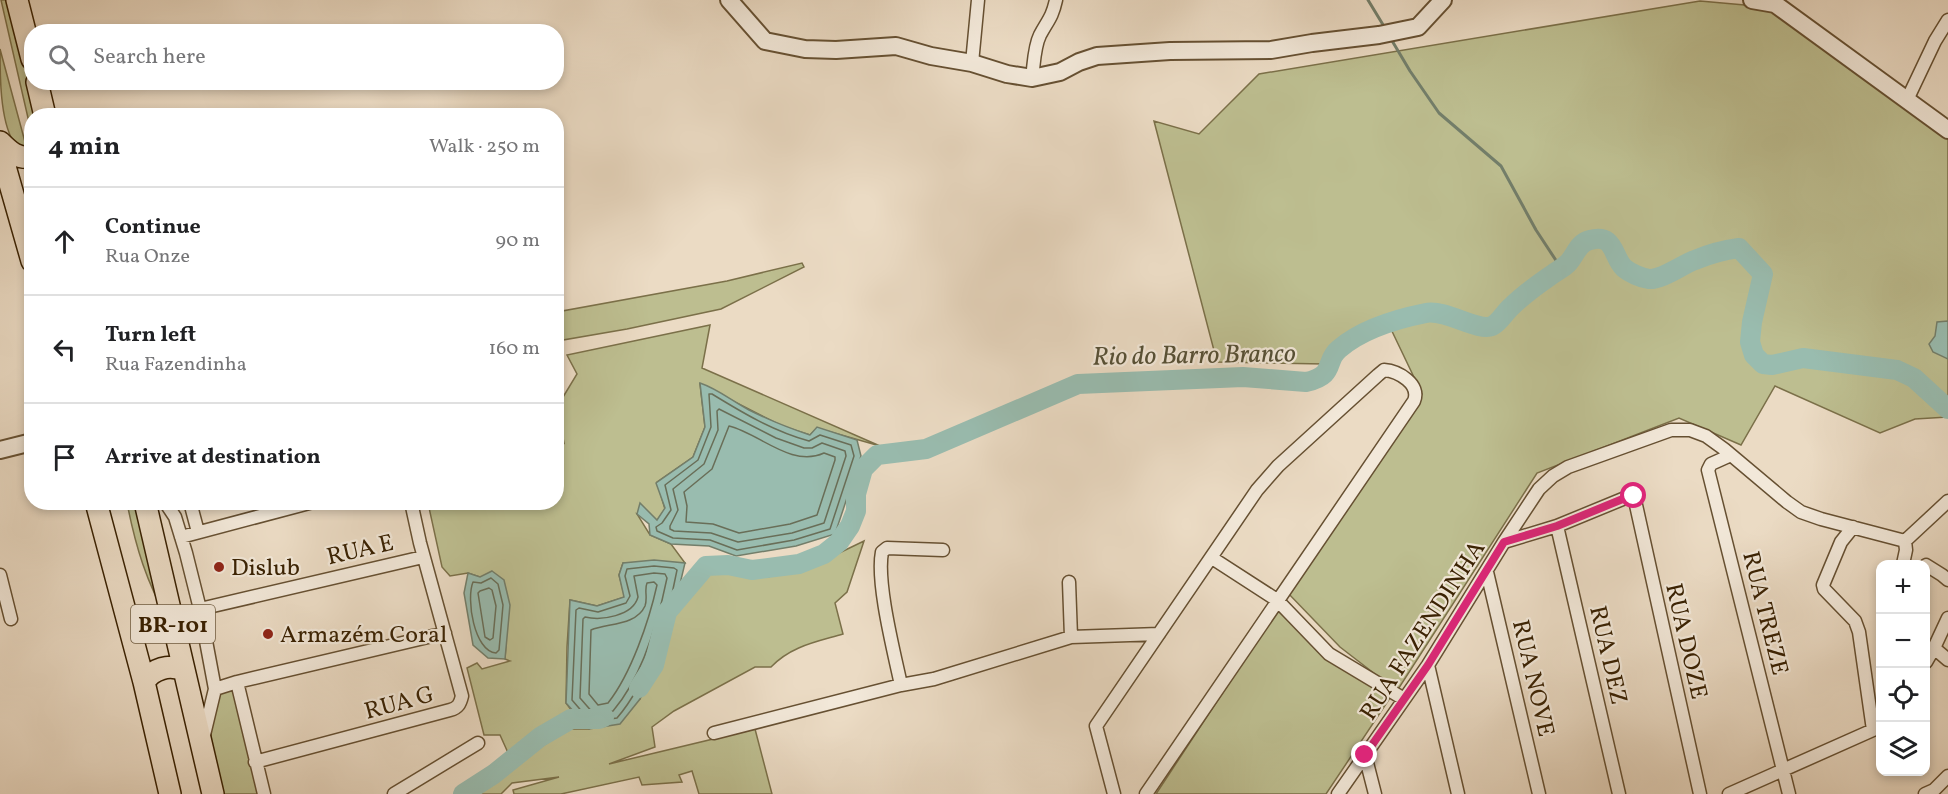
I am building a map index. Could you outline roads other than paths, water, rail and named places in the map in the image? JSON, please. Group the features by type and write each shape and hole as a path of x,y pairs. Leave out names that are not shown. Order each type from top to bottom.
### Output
{"highway":[{"path":"17,0 24,28"},
{"path":"39,90 43,108"},
{"path":"0,142 12,154 24,158"},
{"path":"0,149 24,233"},
{"path":"14,197 24,190"},
{"name":"BR-101","path":"98,510 144,682 170,794"},
{"name":"BR-101","path":"147,510 213,794"},
{"path":"144,682 152,672 161,669 173,668 184,671"}],"street":[{"path":"729,0 765,41 805,49 836,50 896,46 931,56 972,63 1007,74 1032,78 1060,72 1097,56 1170,51 1271,50 1379,35 1418,27 1443,0"},
{"path":"972,63 978,0"},
{"path":"1032,78 1040,34 1050,20 1056,0"},
{"path":"1752,0 1773,2 1948,130"},
{"path":"1906,100 1948,20"},
{"path":"1114,794 1096,726 1257,490 1278,466 1384,370 1393,370 1415,388 1417,395 1414,401 1146,794"},
{"name":"RUA FAZENDINHA","path":"1338,794 1428,665 1539,489 1553,476 1568,467 1671,430 1690,430 1706,436 1731,455"},
{"path":"0,450 24,444"},
{"path":"1731,455 1801,512 1853,526 1906,545 1911,556 1917,560"},
{"name":"RUA TREZE","path":"1731,455 1711,464 1708,470 1789,794"},
{"name":"RUA DOZE","path":"1557,526 1634,496 1700,794"},
{"path":"1904,560 1906,545 1933,513 1948,501"},
{"name":"BR-101","path":"170,510 181,537 200,609 215,689 201,746"},
{"path":"192,510 198,532"},
{"path":"181,537 282,510"},
{"name":"RUA G","path":"255,762 455,709 460,703 462,696 423,557 413,510"},
{"path":"1504,542 1557,526"},
{"name":"RUA DEZ","path":"1557,526 1619,794"},
{"path":"1853,526 1840,542 1822,585 1824,590 1855,621 1876,722"},
{"path":"901,685 885,598 880,559 882,552 887,548 943,550"},
{"name":"RUA E","path":"200,609 423,557"},
{"path":"1212,558 1277,600 1329,654 1404,699"},
{"path":"1930,568 1948,580"},
{"name":"RUA NOVE","path":"1487,572 1539,794"},
{"path":"0,575 11,619"},
{"path":"1069,582 1071,637"},
{"path":"1930,655 1948,618"},
{"path":"215,689 445,633"},
{"path":"714,733 901,685 934,679 1071,637 1159,634"},
{"path":"1934,648 1948,660"},
{"path":"1428,665 1458,794"},
{"path":"237,682 264,794"},
{"path":"1729,794 1876,727"},
{"path":"394,794 478,743"},
{"path":"1365,755 1375,794"},
{"path":"1932,793 1948,776"}],"water":[{"path":"1948,321 1948,359 1933,352 1929,344 1935,336 1937,322"},
{"path":"700,383 749,410 794,430 810,435 817,427 857,440 861,456 835,534 796,546 736,556 709,546 671,544 650,535 649,524 637,514 640,503 657,520 665,508 656,483 693,457 705,427"},
{"path":"654,560 685,563 671,622 640,699 620,724 589,729 566,703 570,600 597,606 624,597 619,575 623,563"},
{"path":"492,571 504,580 510,605 505,659 488,658 473,645 464,593 468,573 480,577"}],"waterway":[{"path":"1368,0 1385,28"},
{"path":"1391,39 1439,113 1501,166 1536,230 1561,268"},
{"name":"Rio do Barro Branco","path":"639,688 654,665 667,612 706,566 728,565 752,570 799,564 824,554 839,542 850,526 856,511 856,494 863,469 877,455 926,449 1078,384 1243,377 1306,382 1322,376 1335,354 1348,342 1369,330 1403,318 1434,313 1479,326 1492,326 1525,294 1567,264 1580,246 1590,240 1598,239 1609,243 1624,268 1649,279 1660,277 1706,256 1739,248 1763,274 1750,342 1754,355 1763,364 1772,365 1803,358 1897,370 1914,378 1948,409"},
{"name":"Rio do Barro Branco","path":"463,794 494,774 540,737 571,719 604,717"}],"place":[{"name":"Dislub","path":"219,567"},
{"name":"Armazém Coral","path":"268,634"}]}
